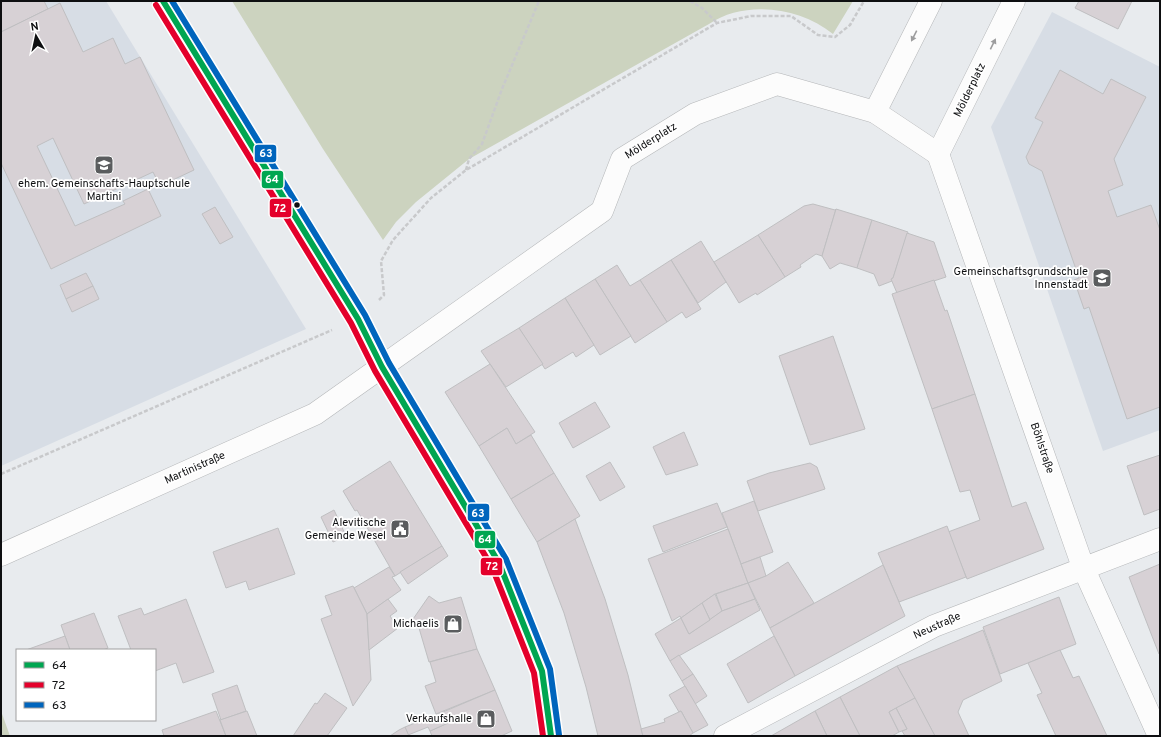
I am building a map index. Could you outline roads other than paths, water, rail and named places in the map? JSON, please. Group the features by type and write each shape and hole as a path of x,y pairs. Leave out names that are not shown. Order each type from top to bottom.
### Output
{"street":[{"path":"163,1 358,319 382,367 499,563 542,671 551,736"},
{"path":"875,112 931,1"},
{"name":"Mölderplatz","path":"382,367 602,211 622,159 695,114 777,84 875,112 938,154 1014,1"},
{"name":"Böhlstraße","path":"938,154 1084,567 1159,736"},
{"name":"Martinistraße","path":"1,554 315,414 382,367"},
{"name":"Neustraße","path":"725,736 934,626 1160,539"}],"place":[{"name":"ehem. Gemeinschafts-Hauptschule Martini","path":"104,165"},
{"name":"Gemeinschaftsgrundschule Innenstadt","path":"1102,278"},
{"name":"Alevitische Gemeinde Wesel","path":"400,529"},
{"name":"Michaelis","path":"453,624"},
{"name":"Verkaufshalle","path":"486,719"}]}
